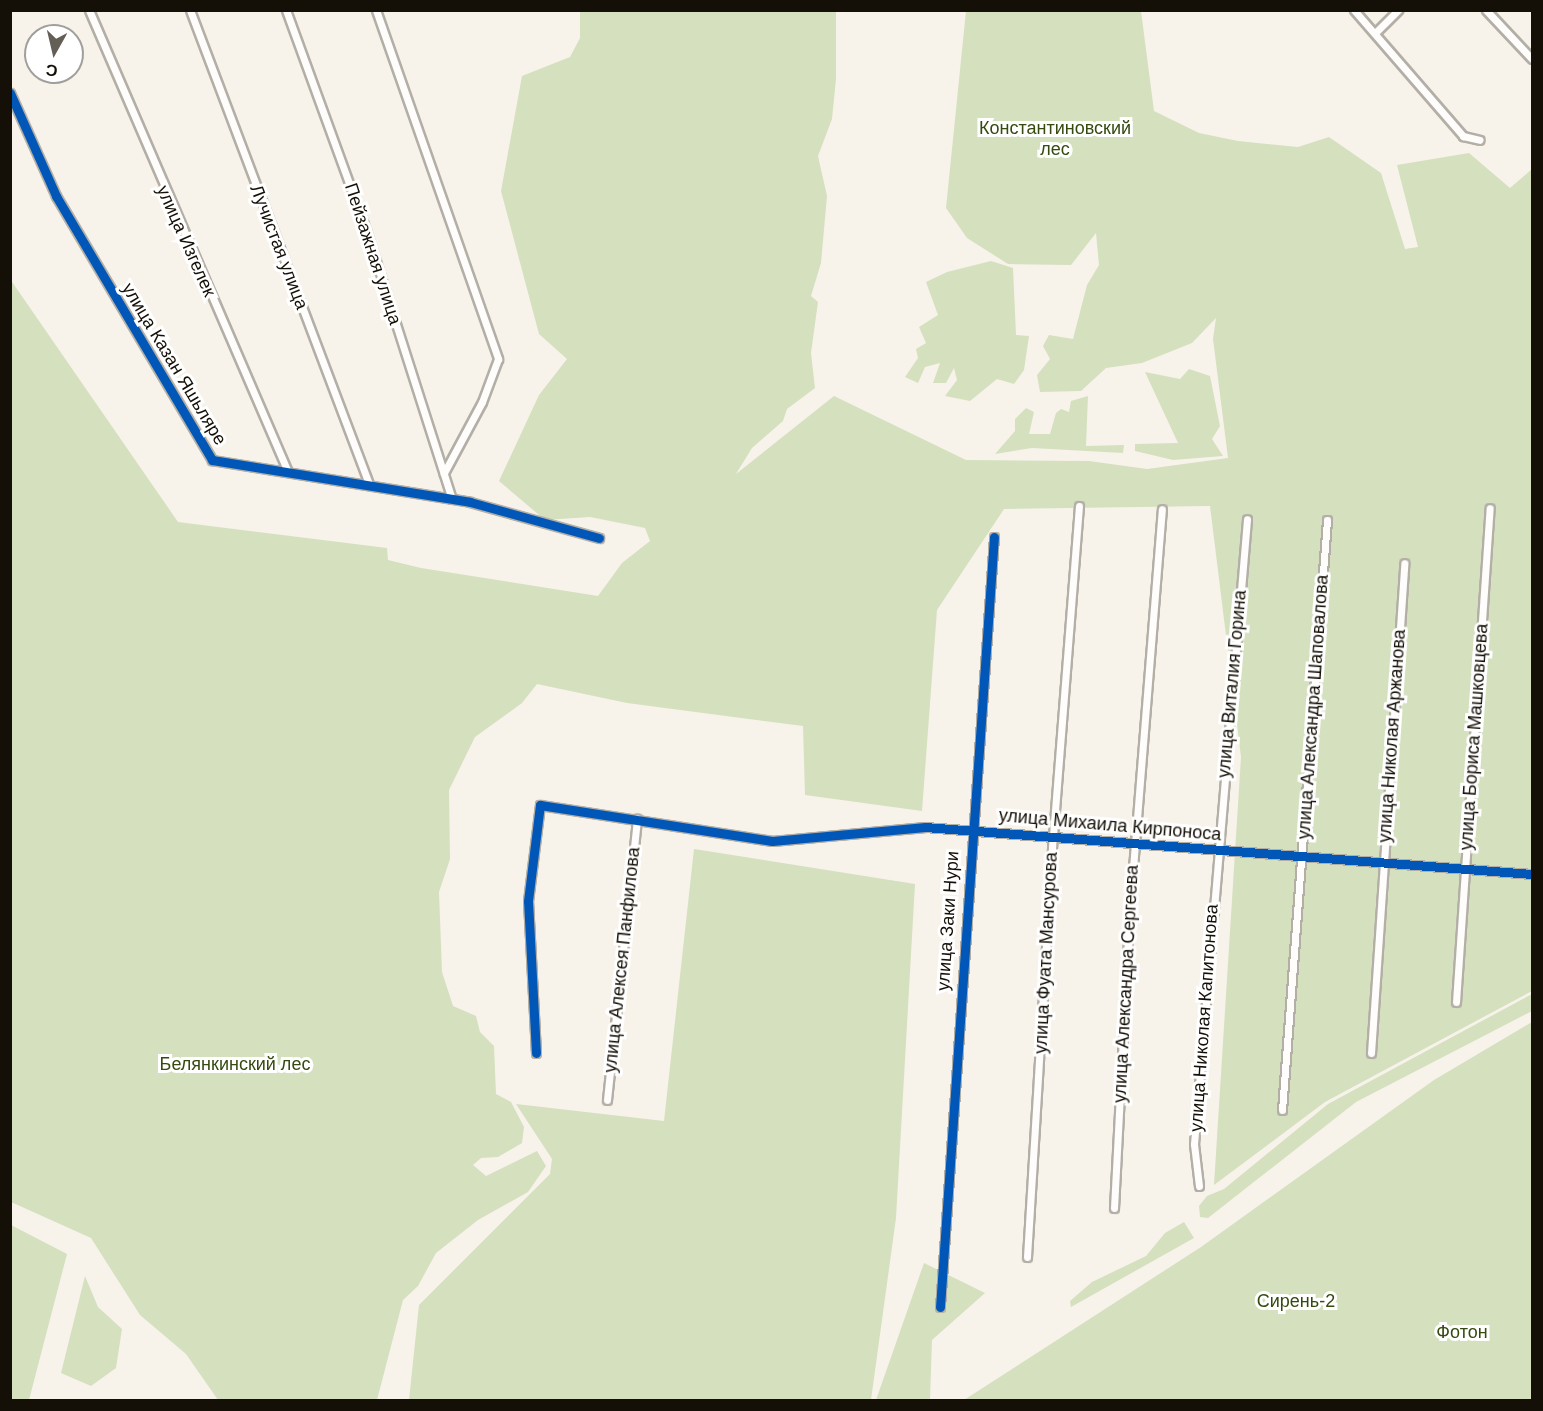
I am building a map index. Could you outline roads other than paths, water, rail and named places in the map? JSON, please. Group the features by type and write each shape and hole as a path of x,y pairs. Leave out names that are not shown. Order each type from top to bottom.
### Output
{"street":[{"name":"улица Изгелек","path":"89,10 287,470"},
{"name":"Лучистая улица","path":"190,10 369,484"},
{"name":"Пейзажная улица","path":"286,10 366,230 452,499"},
{"path":"376,10 498,358 482,402 444,473"},
{"path":"1354,10 1463,136 1480,140"},
{"path":"1375,33 1398,10"},
{"path":"1486,10 1533,59"},
{"name":"улица Казан Яшьляре","path":"10,93 56,196 212,460 287,470 452,499 516,512 599,538"},
{"name":"улица Фуата Мансурова","path":"1028,1257 1053,837 1079,506"},
{"name":"улица Бориса Машковцева","path":"1456,1002 1490,508"},
{"name":"улица Александра Сергеева","path":"1114,1208 1135,843 1162,509"},
{"name":"улица Виталия Горина","path":"1216,850 1247,519"},
{"name":"улица Александра Шаповалова","path":"1282,1110 1327,520"},
{"name":"улица Заки Нури","path":"939,1307 994,537"},
{"name":"улица Николая Аржанова","path":"1371,1053 1404,563"},
{"name":"улица Михаила Кирпоноса","path":"536,1053 528,901 540,805 772,841 925,827 1533,874"},
{"name":"улица Алексея Панфилова","path":"607,1100 637,819"},
{"name":"улица Николая Капитонова","path":"1199,1186 1194,1144 1216,850"}],"park label":[{"name":"Константиновский лес","path":"1055,139"},
{"name":"Белянкинский лес","path":"235,1064"},
{"name":"Сирень-2","path":"1296,1301"},
{"name":"Фотон","path":"1462,1332"}]}
